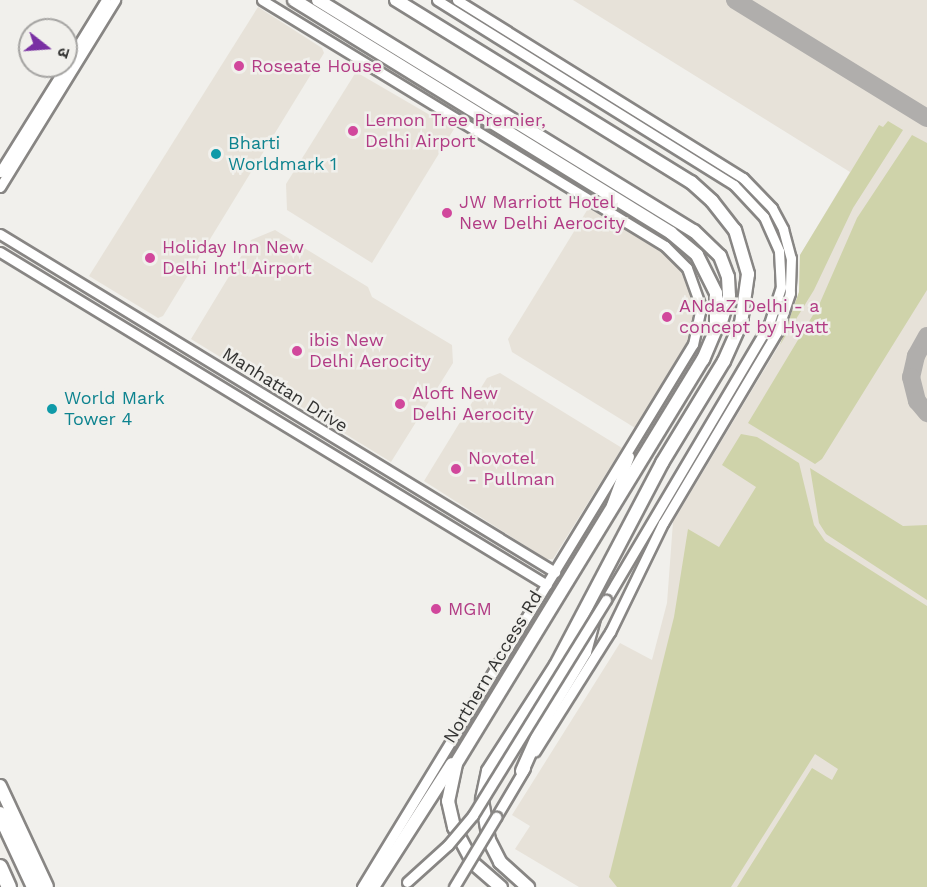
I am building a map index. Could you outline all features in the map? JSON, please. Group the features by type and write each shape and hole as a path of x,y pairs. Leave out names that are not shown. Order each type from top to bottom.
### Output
{"highway":[{"path":"0,814 34,887"},
{"path":"0,867 9,887"}],"main road":[{"path":"294,0 684,242 702,262 716,293 717,318 711,344"},
{"path":"318,0 694,231 720,256 728,277 729,296 711,344"},
{"path":"396,0 680,174 719,208 740,242 748,287 737,335 662,463 556,665 492,760 484,781 482,811 489,840 500,862 528,887"},
{"name":"Northern Access Rd","path":"501,887 473,863 450,815 449,788 464,744 609,513 711,344"},
{"path":"522,771 546,717 585,652 595,612 595,593"},
{"path":"373,887 464,744"},
{"path":"0,786 47,887"}],"street":[{"path":"78,46 106,0"},
{"path":"0,187 115,0"},
{"path":"261,0 679,257 698,293 698,330 632,446 362,887"},
{"path":"437,0 624,111 743,178 764,198 787,238 792,272 790,293 777,332 663,522 610,632 522,771 454,887"},
{"path":"404,884 448,845 473,815 606,600 764,334 777,305 781,279 776,240 753,202 720,176 457,0"},
{"path":"0,172 59,78"},
{"name":"Manhattan Drive","path":"0,234 555,572"},
{"name":"Manhattan Drive","path":"0,252 547,585"},
{"path":"609,513 632,446"}],"shaded area":[{"path":"573,0 927,0 927,887 579,887 515,849 530,826 512,815 620,643 652,660 667,603 673,522 787,332 799,292 800,255 850,172"},
{"path":"258,7 322,48 324,53 163,316 158,318 89,276"},
{"path":"356,72 454,129 372,263 287,210 286,184"},
{"path":"589,207 667,254 686,273 695,298 694,337 640,431 512,352 508,339"},
{"path":"275,230 368,287 372,297 452,345 453,363 391,462 191,339 251,240"},
{"path":"500,373 622,448 553,559 546,559 424,481 487,378"}],"green space":[{"path":"888,121 903,130 853,208 814,290 780,345 799,292 800,255 879,125 883,127"},
{"path":"912,135 927,143 927,290 822,459 815,464 748,423 819,305 857,218"},
{"path":"741,434 757,437 799,463 814,525 825,541 927,606 927,887 737,887 812,768 832,780 838,769 815,754 731,887 617,887 609,877 674,617 688,529 719,547 756,487 722,465"},
{"path":"810,468 903,526 927,525 927,600 826,534 819,523"}],"taxiway":[{"path":"735,0 927,118"},
{"path":"927,336 916,356 911,377 917,401 927,413"}],"place":[{"name":"Roseate House","path":"239,66"},
{"name":"Lemon Tree Premier, Delhi Airport","path":"353,131"},
{"name":"Bharti Worldmark 1","path":"216,154"},
{"name":"JW Marriott Hotel New Delhi Aerocity","path":"447,213"},
{"name":"Holiday Inn New Delhi Int'l Airport","path":"150,258"},
{"name":"ANdaZ Delhi - a concept by Hyatt","path":"667,317"},
{"name":"ibis New Delhi Aerocity","path":"297,351"},
{"name":"Aloft New Delhi Aerocity","path":"400,404"},
{"name":"World Mark Tower 4","path":"52,409"},
{"name":"Novotel - Pullman","path":"456,469"},
{"name":"MGM","path":"436,609"}]}
